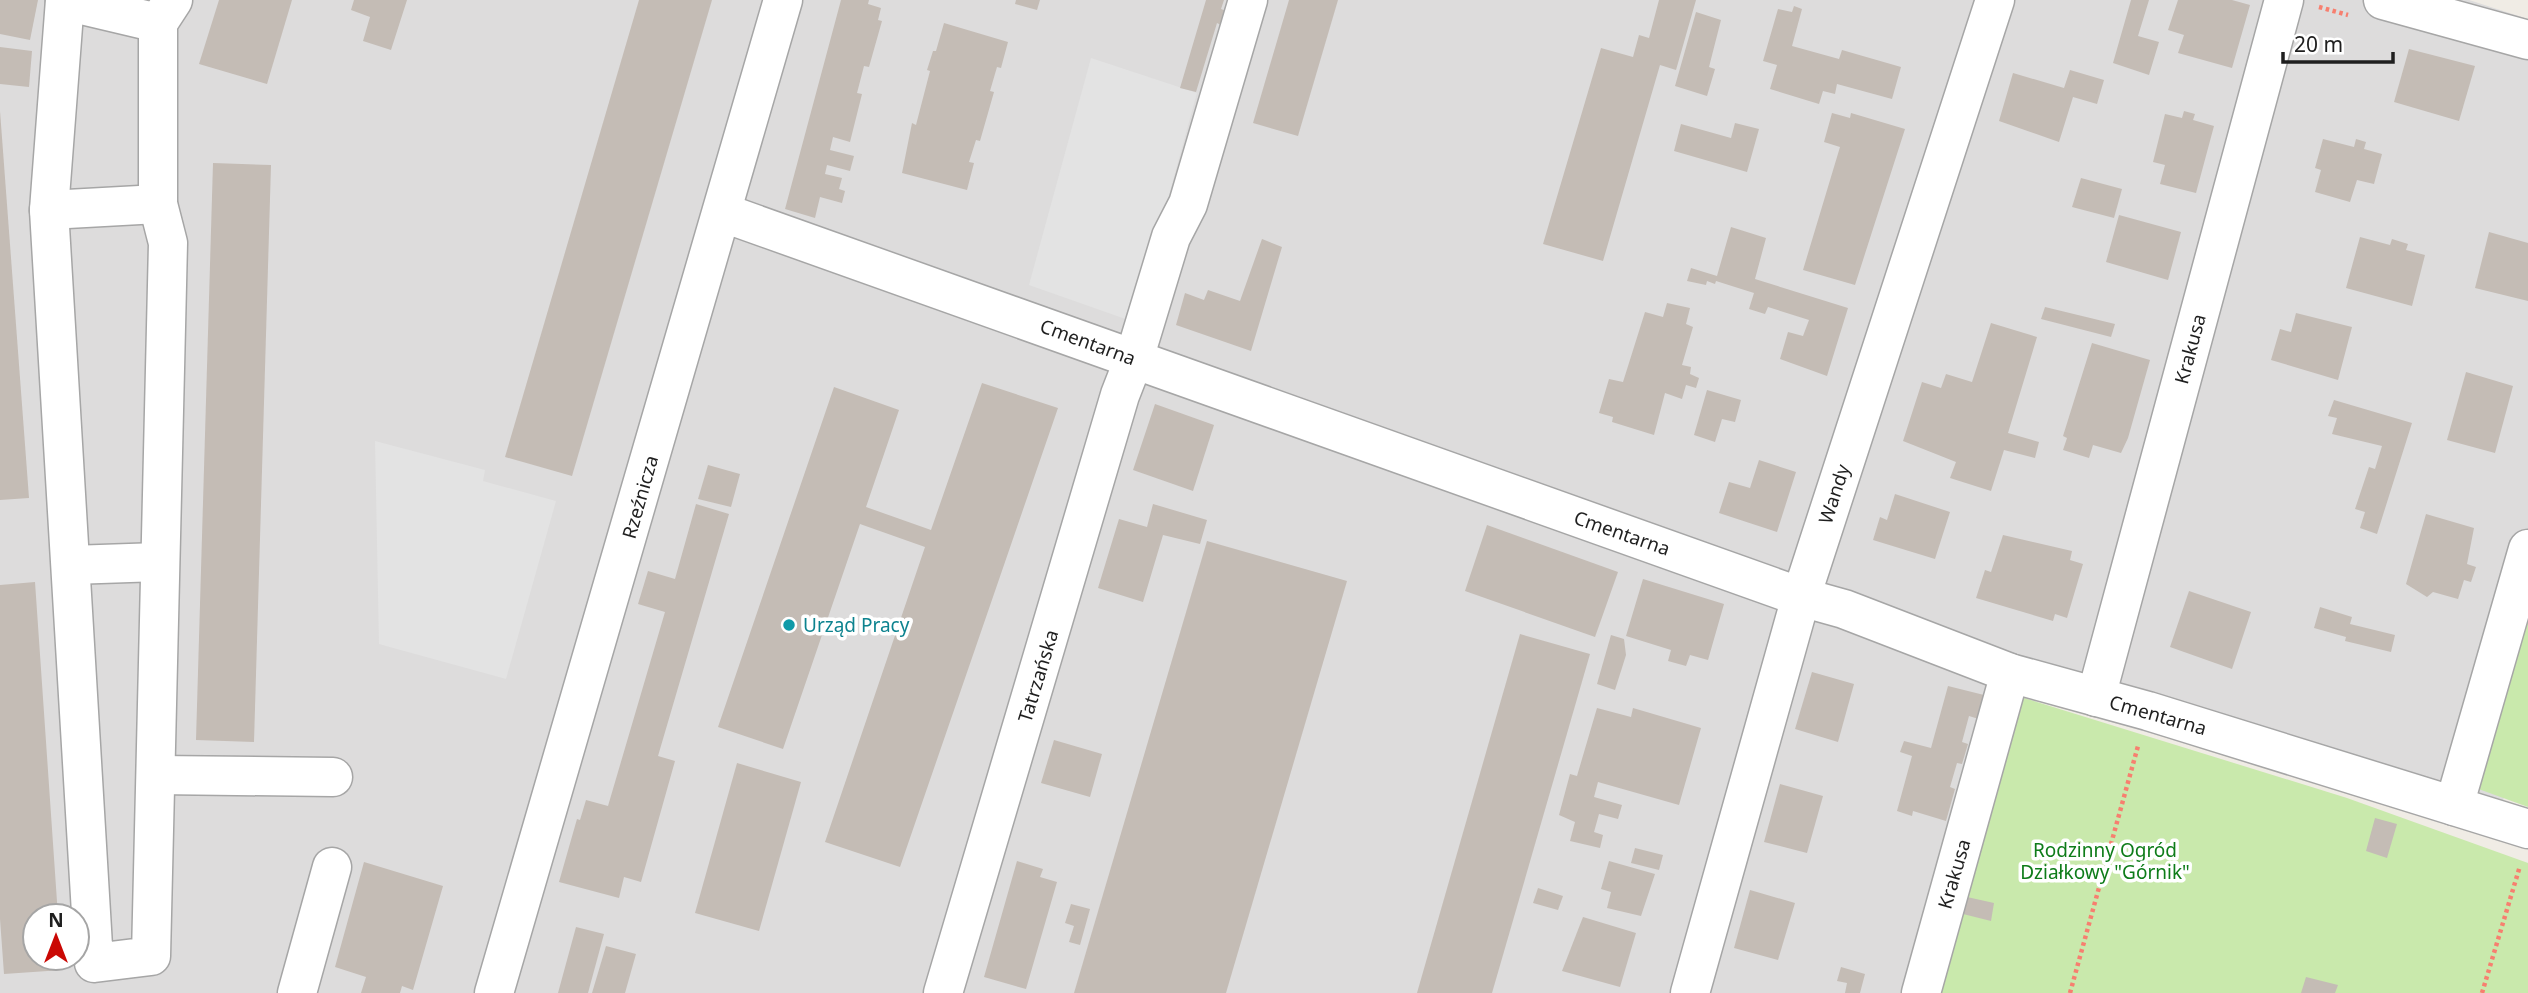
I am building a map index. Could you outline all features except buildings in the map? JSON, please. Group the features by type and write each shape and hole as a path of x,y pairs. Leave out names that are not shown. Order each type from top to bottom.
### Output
{"street":[{"name":"Rzeźnicza","path":"494,993 783,0"},
{"name":"Tatrzańska","path":"943,992 1120,395 1135,359 1171,237 1188,204 1248,0"},
{"name":"Wandy","path":"1690,993 1801,597 1995,0"},
{"name":"Krakusa","path":"2096,697 2284,0"},
{"path":"2383,0 2528,40"},
{"path":"65,1 165,11 158,204 168,243 151,956 94,963 49,210 65,1"},
{"path":"49,210 158,204"},
{"name":"Cmentarna","path":"723,213 1801,597 1844,608 2010,673 2454,806 2525,845"},
{"path":"2454,806 2528,549"},
{"path":"71,565 159,562"},
{"name":"Krakusa","path":"1921,993 2010,673"},
{"path":"157,775 333,777"},
{"path":"297,993 332,867"}],"path":[{"path":"2070,993 2141,734"},
{"path":"2482,993 2525,845"}],"shaded area":[{"path":"0,0 2469,0 2528,19 2528,719 2494,830 2036,701 1950,993 0,993"},
{"path":"1091,58 1197,93 1134,322 1029,285"},
{"path":"375,441 485,470 483,481 556,501 506,679 379,644"}],"green space":[{"path":"2528,601 2528,807 2473,787"},
{"name":"Rodzinny Ogród Działkowy \"Górnik\"","path":"2024,698 2347,798 2528,863 2528,993 1932,993 2009,715"}],"place":[{"name":"Urząd Pracy","path":"789,625"}]}
